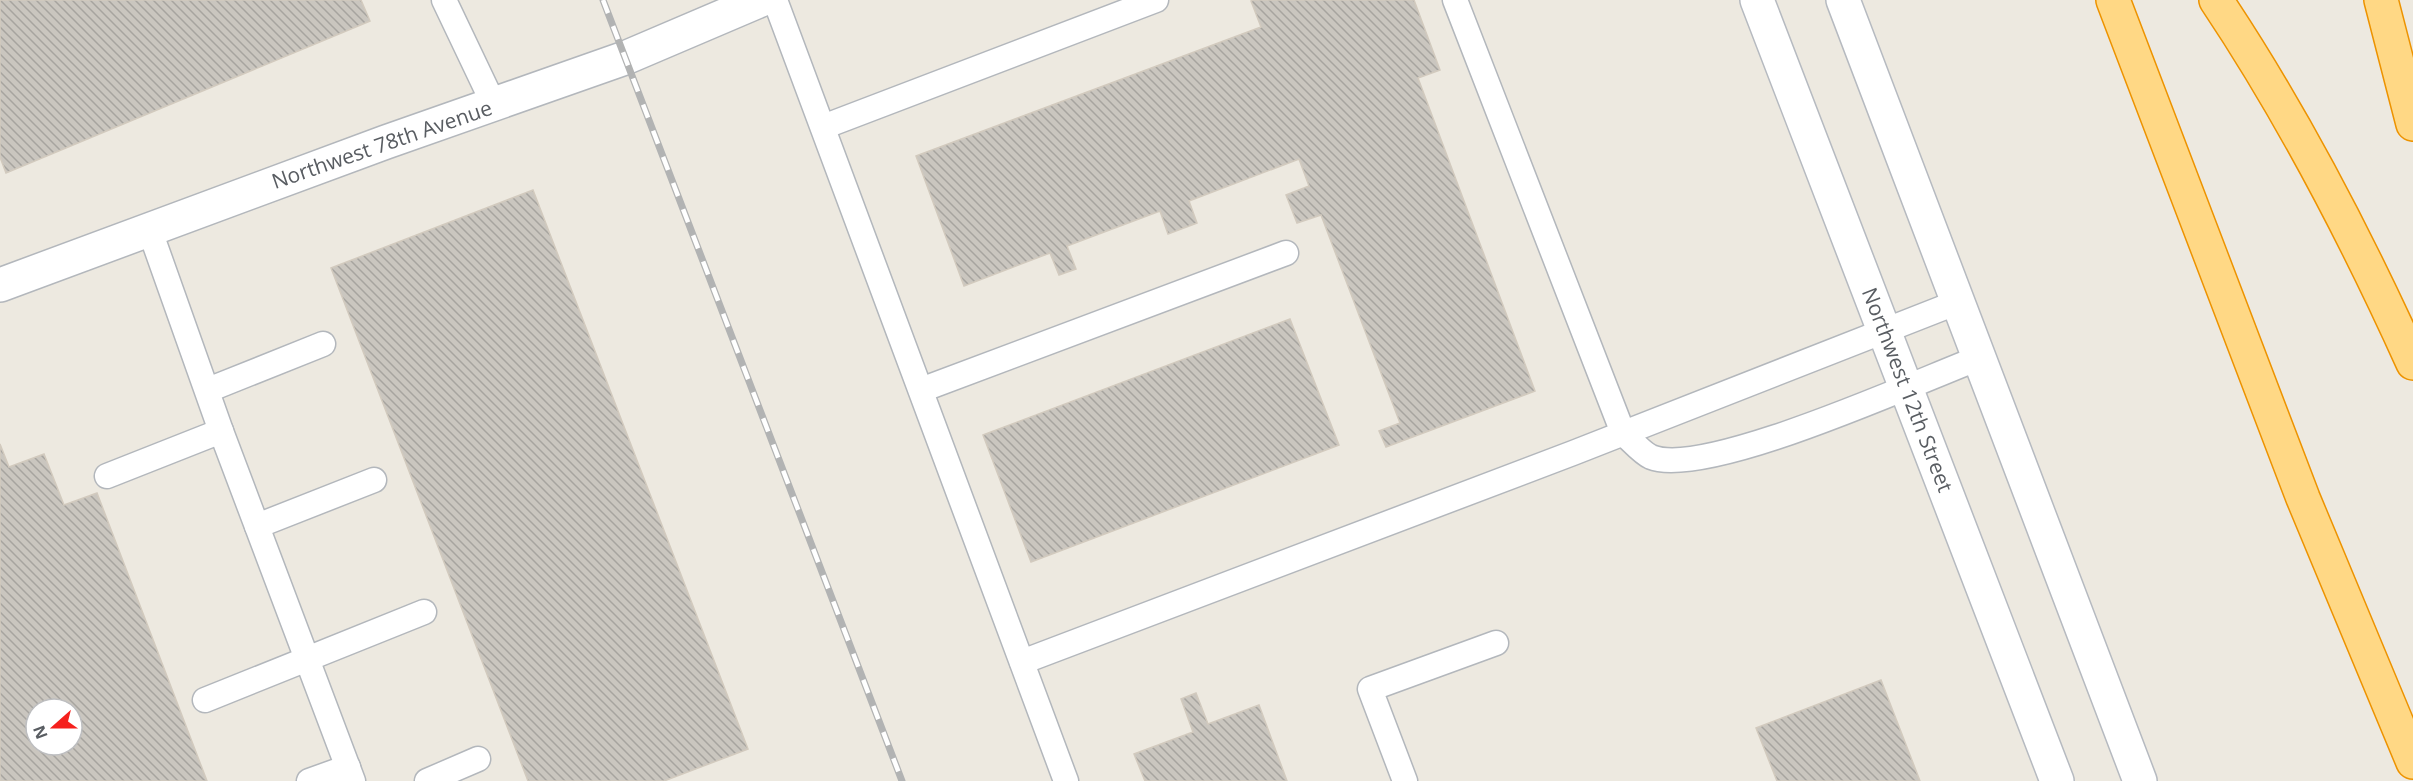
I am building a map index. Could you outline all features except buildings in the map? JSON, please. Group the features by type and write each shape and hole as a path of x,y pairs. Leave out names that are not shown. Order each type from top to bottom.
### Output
{"highway":[{"path":"2113,0 2290,466 2413,762"},
{"path":"2216,0 2262,68 2311,155 2373,275 2413,363"},
{"path":"2381,0 2413,124"}],"main road":[{"name":"Northwest 78th Avenue","path":"0,285 149,228 625,58 761,0"},
{"name":"Northwest 12th Street","path":"1757,0 2057,781"},
{"path":"1843,0 2140,781"}],"lane":[{"path":"444,0 494,105"},
{"path":"775,0 1066,781"},
{"path":"823,127 1156,0"},
{"path":"1455,0 1623,434 1651,457 1683,461 1714,456 1773,438 1979,358"},
{"path":"149,228 221,431 350,774 309,781"},
{"path":"921,390 1286,253"},
{"path":"1022,662 1623,434 1884,329 1958,302"},
{"path":"208,390 323,344"},
{"path":"107,476 221,431"},
{"path":"256,526 374,480"},
{"path":"205,700 424,612"},
{"path":"1405,781 1370,689 1496,643"},
{"path":"427,781 478,759"}],"railway":[{"path":"603,0 902,781"}]}
